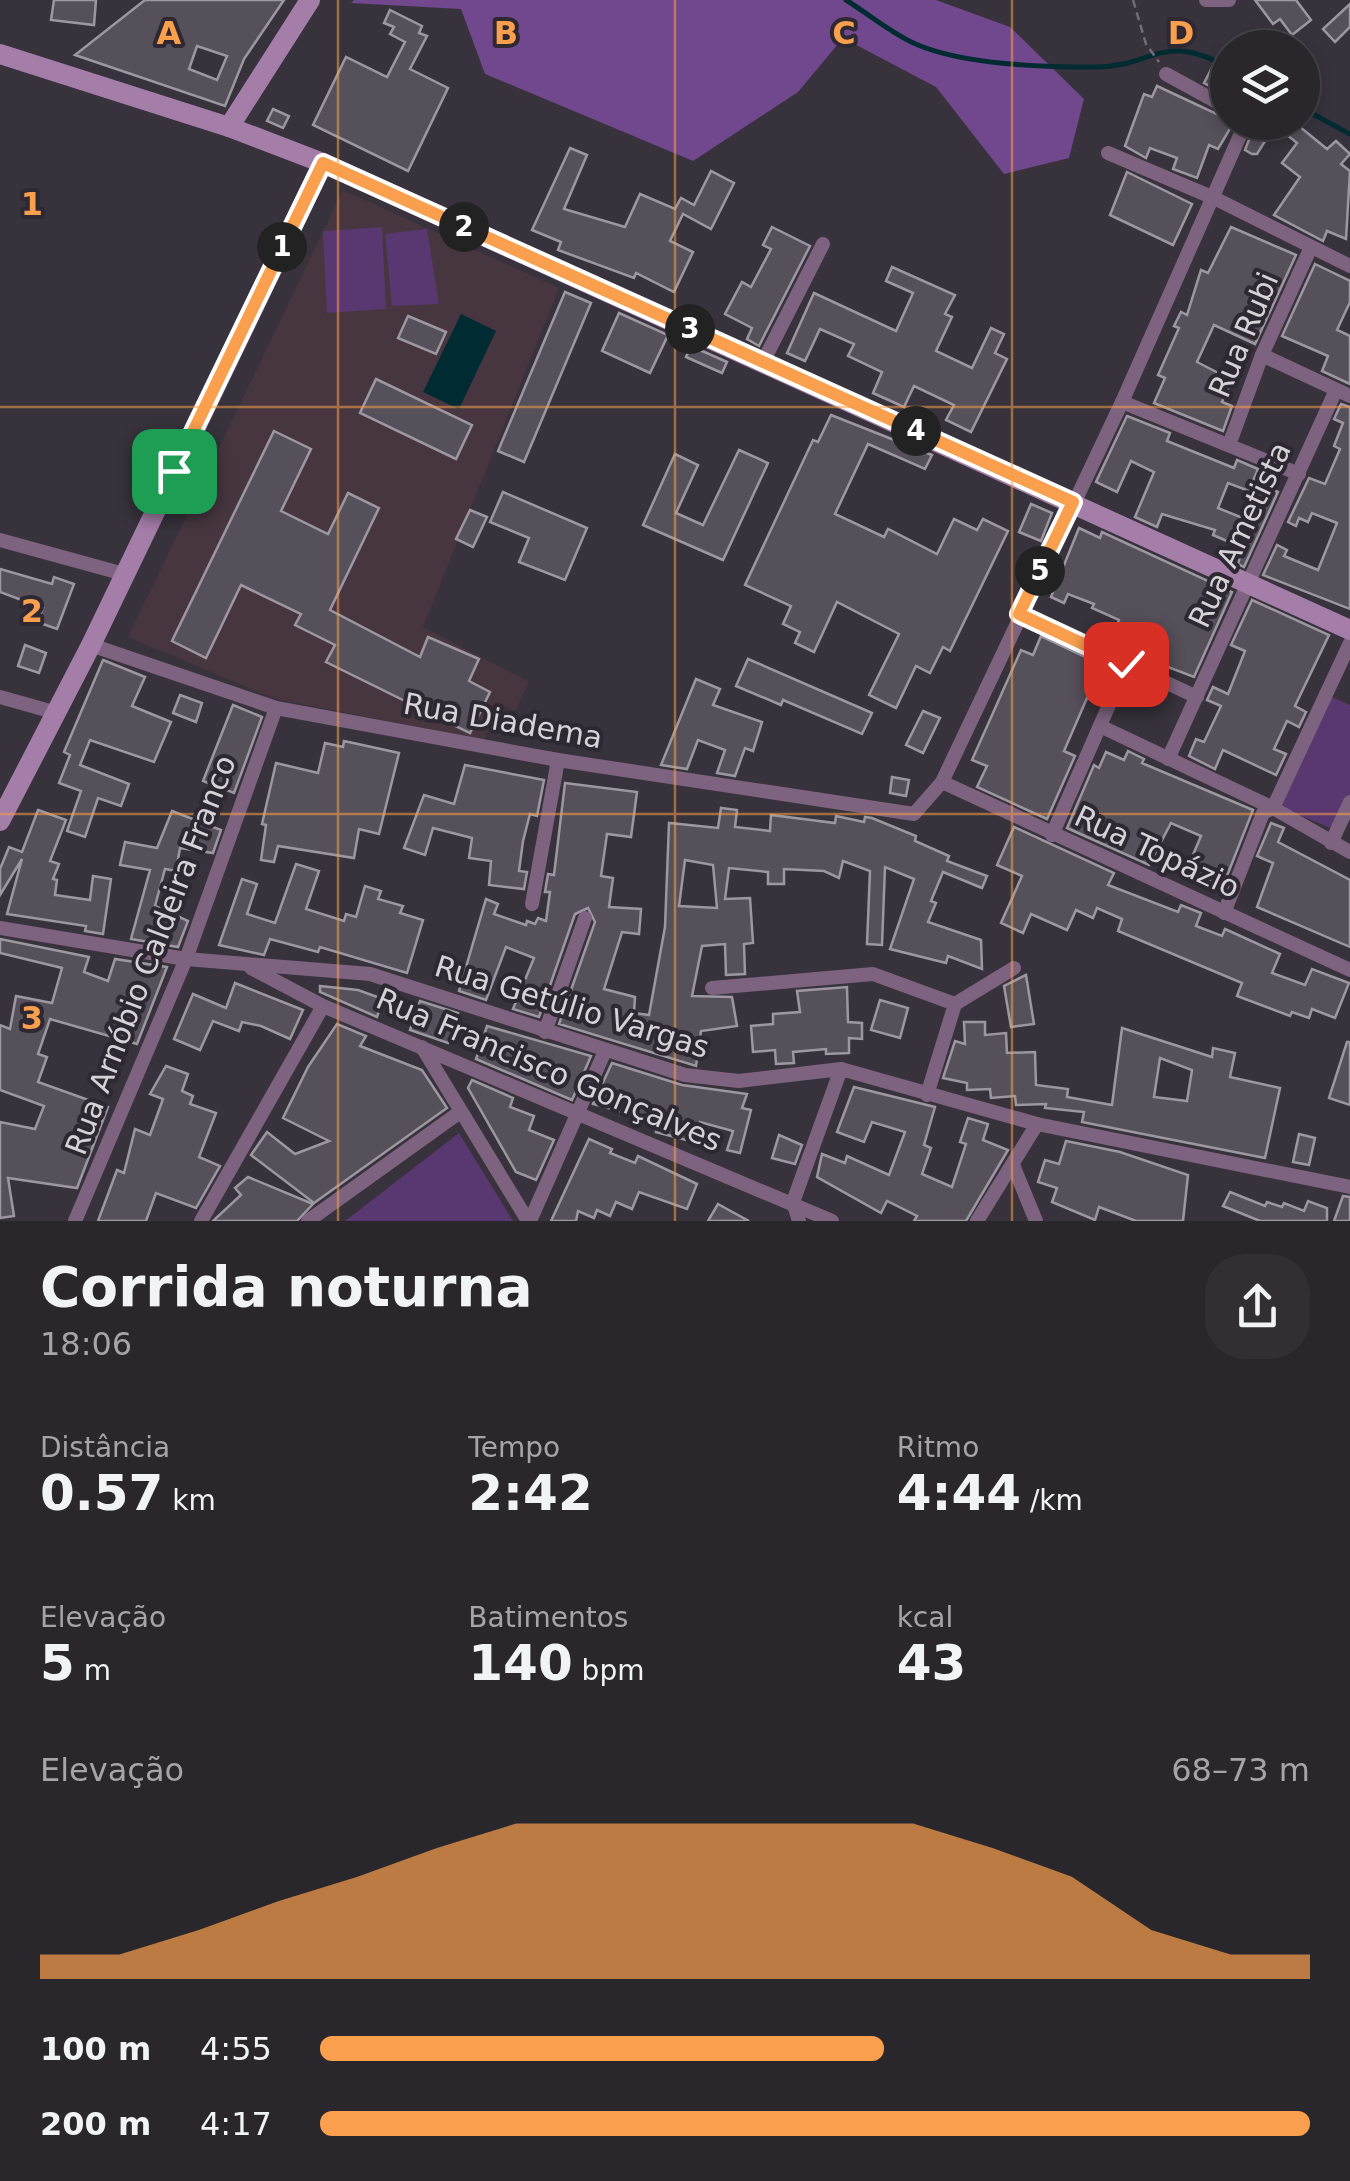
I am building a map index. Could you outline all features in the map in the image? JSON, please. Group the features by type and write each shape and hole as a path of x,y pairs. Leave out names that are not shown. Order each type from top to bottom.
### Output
{"street":[{"path":"229,127 310,0"},
{"path":"1206,0 1228,1"},
{"path":"0,54 229,127 323,163 1350,630"},
{"path":"1165,71 1210,97"},
{"path":"942,782 1122,402 1238,140"},
{"path":"1108,153 1214,198 1350,266"},
{"path":"2,814 91,645 323,163"},
{"path":"763,362 823,244"},
{"name":"Rua Rubi","path":"1229,445 1262,355 1312,247"},
{"path":"1262,355 1343,392"},
{"name":"Rua Ametista","path":"1168,759 1246,582 1343,392"},
{"path":"1122,402 1299,474"},
{"path":"0,540 124,574"},
{"path":"1019,614 1196,697"},
{"path":"1224,913 1263,813 1273,808 1350,643"},
{"name":"Rua Diadema","path":"91,645 276,708 558,760 914,814 942,782"},
{"path":"1052,834 1126,664"},
{"path":"0,697 57,713"},
{"name":"Rua Arnóbio Caldeira Franco","path":"75,1221 186,959 276,708"},
{"path":"1100,726 1273,808 1350,852"},
{"path":"532,904 558,760"},
{"name":"Rua Topázio","path":"942,782 1350,970"},
{"path":"1331,843 1350,802"},
{"path":"545,1032 585,918"},
{"name":"Rua Getúlio Vargas","path":"0,928 186,959 370,974 685,1075 739,1082 840,1069 1037,1124 1350,1187"},
{"name":"Rua Francisco Gonçalves","path":"246,966 323,1006 832,1221"},
{"path":"927,1095 955,1004 1014,968"},
{"path":"712,988 872,974 955,1004"},
{"path":"201,1221 323,1006"},
{"path":"422,1046 529,1221"},
{"path":"529,1221 604,1051"},
{"path":"799,1221 793,1202 840,1069"},
{"path":"308,1221 460,1112"},
{"path":"977,1221 1037,1124"},
{"path":"1013,1165 1036,1221"}],"path":[{"path":"1133,0 1146,44 1165,71"}],"shaded area":[{"path":"936,0 1010,27 1084,99 1069,158 1004,174 936,87 843,38 798,92 693,161 485,74 461,9 351,3"},
{"path":"343,190 559,288 423,627 529,682 515,711 496,703 485,740 275,699 128,637"},
{"path":"382,227 386,309 327,313 323,231"},
{"path":"427,229 439,304 392,306 385,234"},
{"path":"1328,695 1350,705 1350,796 1335,830 1280,807"},
{"path":"459,1133 513,1221 345,1221"}],"water":[{"path":"461,314 496,331 459,409 423,392"}],"building":[{"path":"54,0 96,0 94,25 51,20"},
{"path":"145,0 284,0 244,59 225,106 75,55","holes":["197,46 227,56 217,80 189,69"]},
{"path":"1255,0 1296,0 1311,20 1298,30 1288,30 1280,19 1273,24"},
{"path":"1350,4 1350,27 1335,42 1323,29"},
{"path":"390,10 422,26 419,33 427,36 410,69 448,88 408,171 313,125 346,57 387,77 405,42 390,34 394,27 384,23"},
{"path":"1157,86 1210,111 1210,140 1223,140 1218,149 1209,145 1197,178 1173,169 1177,158 1150,148 1146,158 1125,146 1144,94 1152,97"},
{"path":"273,109 289,116 283,128 267,121"},
{"path":"1249,140 1266,140 1257,154 1245,150"},
{"path":"1293,140 1316,140 1327,149 1336,141 1350,154 1341,164 1350,171 1346,239 1327,231 1323,241 1274,215 1300,177 1282,163 1297,143"},
{"path":"570,148 587,155 564,209 625,227 640,194 675,209 681,198 694,205 711,171 734,183 711,229 683,214 670,241 693,252 674,292 636,273 634,278 558,250 561,242 532,230"},
{"path":"1127,172 1192,204 1173,245 1110,215"},
{"path":"772,227 810,246 759,346 747,339 752,328 725,314 742,282 751,287 771,249 763,245"},
{"path":"1231,227 1296,255 1255,344 1214,325 1197,362 1232,380 1222,402 1232,406 1223,431 1154,403 1165,378 1158,375 1179,328 1174,326 1181,312 1187,315 1201,270 1208,273"},
{"path":"1315,264 1350,281 1350,302 1337,330 1350,336 1350,384 1322,371 1328,356 1282,336"},
{"path":"892,267 955,295 945,314 952,317 936,351 972,368 991,328 1004,334 995,353 1007,359 971,432 946,420 954,405 914,386 904,407 873,393 882,372 848,356 854,344 820,329 805,361 787,353 814,293 896,331 913,293 886,281"},
{"path":"565,292 591,303 524,462 498,451"},
{"path":"619,313 668,335 650,373 602,351"},
{"path":"408,316 446,332 436,354 398,338"},
{"path":"691,346 727,362 722,373 686,357"},
{"path":"376,379 472,425 456,459 360,413"},
{"path":"1341,404 1350,407 1350,609 1263,575 1277,545 1287,550 1284,556 1318,570 1337,523 1312,513 1308,522 1299,518 1296,526 1288,522 1309,478 1325,484 1340,449 1334,446 1343,423 1334,419"},
{"path":"831,415 932,455 925,469 868,444 835,514 884,537 888,529 937,554 954,519 977,530 983,519 1008,531 950,651 943,647 930,673 916,666 896,708 869,695 899,634 837,602 814,652 795,643 800,632 783,624 791,606 745,585 813,440 818,442"},
{"path":"1127,416 1170,433 1167,441 1234,468 1237,460 1258,469 1249,491 1228,483 1218,508 1245,519 1260,484 1278,492 1244,567 1238,564 1243,548 1213,535 1215,530 1162,514 1157,527 1135,517 1154,472 1131,461 1117,492 1096,482"},
{"path":"274,431 311,449 281,511 328,534 348,493 379,508 330,610 420,657 428,637 479,659 469,681 490,692 470,733 326,662 335,645 295,625 301,614 241,585 206,658 172,641"},
{"path":"739,450 768,463 723,560 643,525 675,454 698,465 676,513 703,525"},
{"path":"503,492 587,528 565,580 519,562 529,538 490,522"},
{"path":"1031,504 1052,513 1041,541 1019,532"},
{"path":"470,510 487,517 473,547 456,539"},
{"path":"1079,528 1100,538 1102,532 1232,592 1194,677 1110,645 1119,620 1092,608 1094,604 1068,594 1064,603 1051,597"},
{"path":"0,569 52,584 54,577 74,584 57,629 37,622 43,608 0,592"},
{"path":"1252,600 1329,635 1295,706 1306,712 1299,727 1287,721 1274,749 1286,754 1276,775 1223,750 1215,769 1189,756 1196,739 1204,742 1221,706 1207,700 1213,687 1228,694 1245,651 1231,645"},
{"path":"1041,636 1109,668 1098,704 1087,698 1064,751 1075,756 1047,819 977,787 987,766 972,760 1021,650 1033,655"},
{"path":"25,645 46,653 39,673 18,666"},
{"path":"748,659 872,713 862,734 783,700 781,705 736,686"},
{"path":"103,660 145,677 132,706 171,722 154,762 90,740 80,765 129,784 121,806 98,798 85,837 67,831 81,791 59,783 70,755 64,752"},
{"path":"696,679 720,689 713,705 762,722 753,751 745,748 735,776 717,773 725,750 698,740 687,769 661,765"},
{"path":"180,695 202,703 196,722 173,713"},
{"path":"233,705 262,717 234,793 203,781"},
{"path":"923,711 940,718 923,753 906,745"},
{"path":"344,741 399,753 379,834 359,829 354,858 278,846 274,862 261,860 266,825 262,824 276,763 318,773 325,743 343,747"},
{"path":"1128,751 1144,759 1142,763 1253,810 1223,886 1187,869 1201,836 1171,823 1149,865 1067,828 1094,765 1099,768 1106,752 1124,760"},
{"path":"465,765 544,780 537,816 530,814 523,841 519,871 527,872 524,889 489,885 491,861 469,858 472,838 433,828 425,855 404,848 424,795 454,804"},
{"path":"892,777 909,780 906,796 890,793"},
{"path":"565,783 637,792 631,837 607,834 601,876 613,878 609,907 641,909 639,934 622,932 604,989 635,997 634,1013 649,1015 665,927 669,823 718,828 721,808 737,810 735,827 770,831 771,815 835,823 836,816 864,822 865,817 872,818 916,836 915,841 949,856 947,861 987,876 982,888 943,872 931,901 936,903 928,922 981,940 982,969 948,956 946,963 890,949 914,879 885,867 882,945 867,944 870,871 843,861 839,878 824,871 784,869 784,884 768,884 768,872 729,868 725,899 750,898 753,943 744,944 745,974 726,975 725,944 702,946 692,996 732,997 737,1026 701,1031 696,1066 559,1024 595,922 588,908 575,914 539,1017 513,1009 534,958 506,947 486,1000 459,991 486,899 498,904 494,914 526,925 527,921 535,924 538,918 546,921 548,874 554,875","holes":["685,860 713,865 717,908 679,906"]},
{"path":"38,810 66,820 50,861 59,864 53,879 57,880 55,895 90,900 93,876 111,879 103,934 85,931 86,926 7,914 22,859 0,895 0,869 9,847 22,852"},
{"path":"172,811 221,830 213,853 180,848 176,871 165,869 155,906 188,921 178,947 131,939 150,870 120,865 125,842 157,848"},
{"path":"1271,823 1284,828 1278,842 1350,880 1350,947 1257,907 1273,863 1257,856"},
{"path":"1014,827 1114,873 1108,885 1178,912 1181,905 1201,913 1196,926 1222,936 1225,929 1280,954 1272,973 1305,985 1312,969 1349,983 1335,1018 1312,1009 1309,1018 1292,1012 1290,1016 1237,996 1242,983 1118,931 1122,919 1097,908 1093,918 1076,910 1067,930 1031,914 1023,933 1001,923 1022,876 997,865"},
{"path":"296,864 319,871 306,909 344,921 346,914 356,917 365,886 381,891 378,899 403,906 400,913 423,920 407,973 320,947 318,952 270,939 264,955 219,945 242,879 257,884 247,914 275,923"},
{"path":"0,939 89,957 84,972 108,981 115,959 167,967 137,1044 50,1019 38,1054 47,1057 38,1082 108,1107 77,1188 8,1178 14,1216 0,1218 0,1122 35,1129 44,1106 0,1090 0,1025 10,1029 16,996 52,1003 62,968 0,953"},
{"path":"1026,975 1034,1024 1011,1027 1004,986"},
{"path":"235,983 303,1010 290,1039 261,1026 242,1022 239,1031 213,1021 200,1050 174,1039 193,994 226,1008"},
{"path":"320,986 358,990 383,999 377,1017 320,992"},
{"path":"847,987 848,1022 862,1023 862,1039 849,1038 849,1053 826,1054 826,1049 793,1052 794,1063 776,1064 775,1050 753,1052 751,1026 773,1024 773,1014 800,1012 797,991"},
{"path":"880,1000 908,1008 900,1038 871,1030"},
{"path":"420,1001 458,1013 448,1043 410,1030"},
{"path":"964,1022 985,1022 985,1035 1006,1033 1007,1053 1035,1052 1036,1085 1068,1089 1067,1097 1112,1105 1122,1028 1212,1057 1213,1048 1235,1053 1230,1077 1280,1088 1265,1158 1082,1122 1084,1112 1045,1108 1046,1104 1016,1105 1015,1096 991,1098 990,1089 967,1090 967,1083 943,1078 955,1041 965,1044","holes":["1160,1058 1192,1070 1187,1101 1154,1097"]},
{"path":"337,1024 366,1036 360,1046 422,1070 447,1108 314,1203 251,1155 267,1132 295,1154 329,1141 283,1118 308,1067"},
{"path":"487,1026 591,1056 572,1100 476,1059"},
{"path":"1350,1042 1350,1105 1329,1098"},
{"path":"612,1063 682,1085 747,1094 742,1108 751,1110 740,1153 727,1150 733,1131 700,1122 694,1142 656,1132 659,1122 593,1104"},
{"path":"166,1066 188,1074 182,1091 193,1096 190,1104 216,1113 199,1157 220,1166 196,1208 156,1193 146,1221 98,1221 117,1170 124,1173 135,1129 150,1135 163,1099 150,1094"},
{"path":"472,1080 513,1098 510,1107 534,1116 529,1130 554,1140 536,1180 516,1172 468,1088"},
{"path":"854,1087 935,1107 924,1145 931,1148 922,1174 952,1187 966,1144 960,1142 968,1118 988,1124 983,1140 1008,1150 966,1221 914,1221 917,1216 887,1201 881,1213 817,1177 822,1154 845,1163 847,1156 889,1175 905,1132 872,1122 864,1142 837,1132"},
{"path":"1299,1134 1315,1138 1309,1165 1293,1162"},
{"path":"779,1135 802,1145 795,1164 772,1158"},
{"path":"589,1139 612,1149 610,1153 635,1163 638,1156 697,1184 687,1209 639,1192 632,1209 616,1202 610,1216 597,1210 594,1218 578,1211 576,1221 551,1221"},
{"path":"1066,1141 1120,1152 1188,1175 1183,1221 1136,1221 1099,1207 1095,1220 1052,1202 1057,1188 1038,1182 1045,1160 1059,1164"},
{"path":"248,1177 313,1204 297,1221 213,1221 241,1195 235,1188"},
{"path":"1230,1192 1265,1206 1267,1202 1282,1207 1284,1203 1304,1211 1308,1201 1327,1208 1327,1221 1260,1221 1223,1206"},
{"path":"1343,1196 1350,1197 1350,1221 1334,1221"},
{"path":"718,1204 727,1209 749,1221 708,1221"}],"waterway":[{"path":"846,0 909,41 937,52 981,61 1115,66 1172,51 1210,59"},
{"path":"1320,118 1350,134"}],"route":[{"path":"174,471 323,163 1073,502 1019,614 1126,664"}]}
